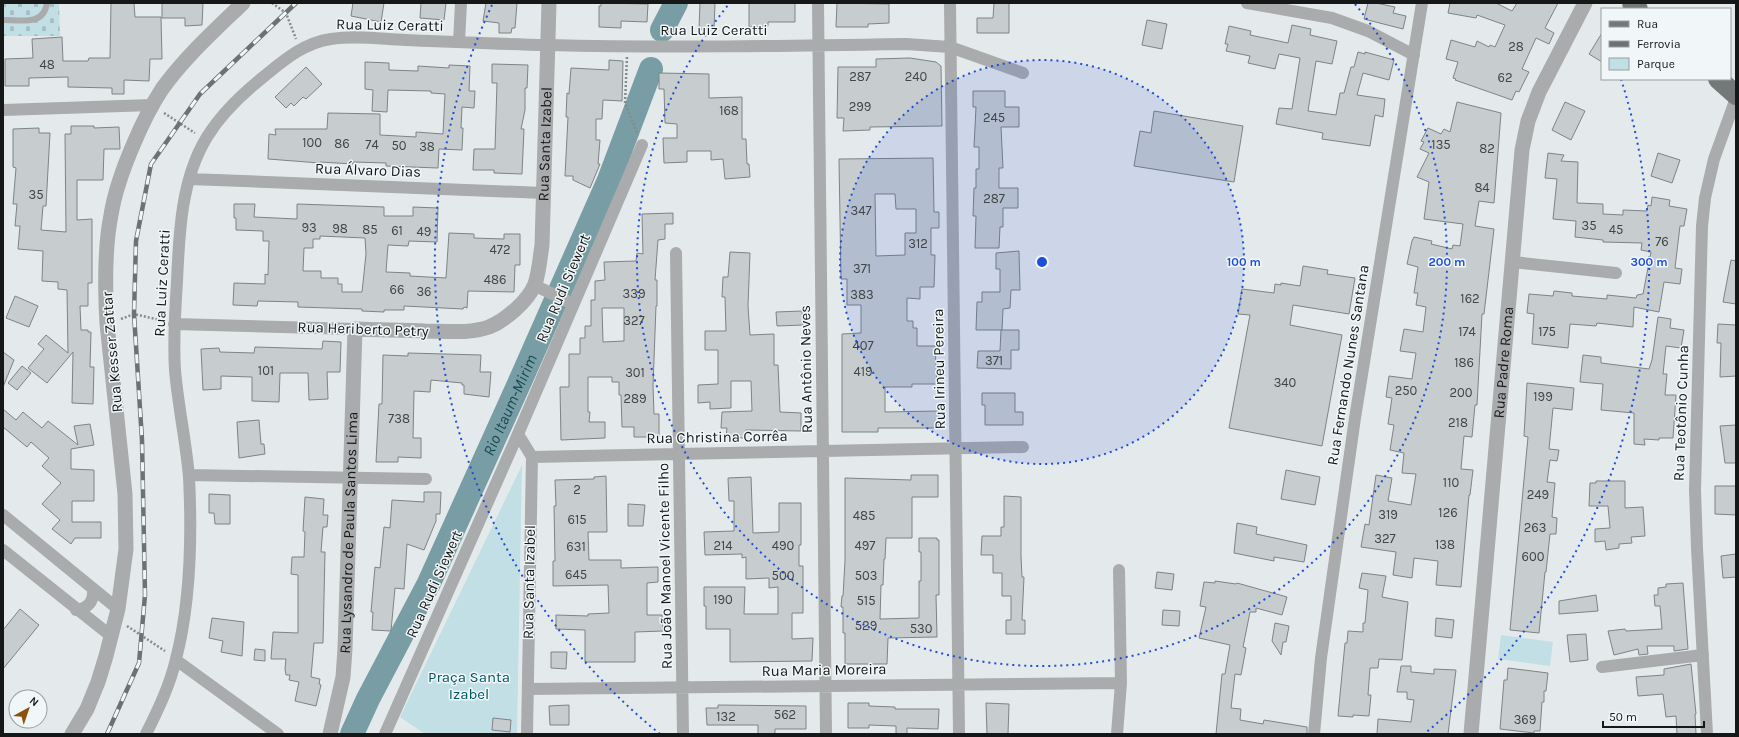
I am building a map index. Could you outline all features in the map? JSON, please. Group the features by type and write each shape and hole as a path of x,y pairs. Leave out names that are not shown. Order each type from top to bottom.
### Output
{"main road":[{"path":"1719,80 1736,95"}],"street":[{"name":"Rua Kesser Zattar","path":"72,734 86,709 98,682 116,614 126,549 127,520 125,494 107,324 106,296 110,216 122,172 152,105 186,59 243,3"},
{"path":"459,42 461,3"},
{"name":"Rua Santa Izabel","path":"534,285 539,267 542,245 549,3"},
{"name":"Rua Antônio Neves","path":"818,3 826,734"},
{"name":"Rua Irineu Pereira","path":"950,3 959,734"},
{"path":"1247,3 1332,18 1362,28 1414,55"},
{"name":"Rua Fernando Nunes Santana","path":"1314,734 1321,658 1351,450 1422,3"},
{"name":"Rua Padre Roma","path":"1471,734 1522,150 1528,121 1538,92 1585,3"},
{"name":"Rua Luiz Ceratti","path":"146,734 176,660 186,606 190,546 188,475 176,376 174,324 182,216 190,179 196,160 205,140 232,105 280,62 300,49 313,43 332,39 359,38 548,45 627,46 906,44 950,47 1023,73"},
{"name":"Rua Teotônio Cunha","path":"1708,734 1695,490 1702,226 1705,198 1714,159 1736,98"},
{"path":"3,110 152,105"},
{"name":"Rua Rudi Siewert","path":"385,734 518,434 642,145"},
{"name":"Rua Álvaro Dias","path":"190,179 544,193"},
{"name":"Rua João Manoel Vicente Filho","path":"676,253 683,734"},
{"path":"1513,262 1616,273"},
{"path":"534,285 573,304"},
{"name":"Rua Heriberto Petry","path":"174,324 453,332 488,327 502,319 525,298 534,285"},
{"name":"Rua Lysandro de Paula Santos Lima","path":"330,734 340,693 344,656 355,329"},
{"path":"518,434 532,457"},
{"name":"Rua Christina Corrêa","path":"532,457 1023,447"},
{"name":"Rua Santa Izabel","path":"527,734 532,457"},
{"path":"188,475 426,479"},
{"path":"3,515 94,590 116,614"},
{"path":"3,550 76,610 111,636"},
{"path":"1117,734 1121,683 1118,570"},
{"path":"76,610 84,608 90,604 94,597 94,590"},
{"path":"1602,667 1703,655"},
{"path":"176,660 278,734"},
{"name":"Rua Maria Moreira","path":"528,689 1121,683"}],"lane":[{"path":"3,20 35,20 42,16 46,10 47,3"}],"path":[{"path":"272,3 286,13 300,49"},
{"path":"627,46 625,103 642,145"},
{"path":"152,105 205,140"},
{"path":"107,324 134,314 174,324"},
{"path":"116,614 176,660"}],"green space":[{"path":"3,3 59,3 60,36 3,36"},
{"name":"Praça Santa Izabel","path":"522,465 517,734 425,734 400,717"},
{"path":"1501,635 1553,642 1550,666 1498,659"}],"building":[{"path":"111,3 134,3 135,17 161,17 162,59 150,59 149,81 124,80 124,94 112,94 112,88 68,87 68,77 29,78 29,86 5,86 5,59 33,58 32,39 62,37 63,61 88,61 89,58 110,58"},
{"path":"162,3 203,3 202,25 185,26 185,18 162,18"},
{"path":"353,3 384,3 381,22 351,16"},
{"path":"421,3 446,3 444,20 420,18"},
{"path":"486,3 517,3 515,28 512,28 511,33 499,33 499,23 483,21"},
{"path":"601,3 648,4 647,22 621,21 621,28 599,27 599,6 601,6"},
{"path":"700,3 715,3 714,30 699,29"},
{"path":"749,3 795,3 795,22 768,22 768,26 749,27"},
{"path":"837,3 889,4 889,23 868,24 868,27 836,27"},
{"path":"994,3 1009,3 1009,33 977,33 977,18 993,18"},
{"path":"1368,3 1395,7 1393,13 1406,16 1403,29 1364,19"},
{"path":"1450,3 1496,3 1512,11 1517,3 1558,3 1545,28 1554,33 1549,44 1536,38 1522,69 1529,72 1519,92 1516,91 1512,100 1453,78 1458,62 1446,59 1451,40 1475,47 1477,41 1489,47 1490,45 1495,47 1505,25 1477,15 1476,18 1448,13"},
{"path":"1147,20 1167,24 1162,49 1142,45"},
{"path":"1292,25 1311,29 1310,35 1337,41 1332,64 1316,61 1308,111 1336,115 1340,93 1344,93 1351,67 1354,67 1358,52 1365,54 1365,52 1394,60 1389,80 1363,73 1357,95 1385,99 1383,117 1375,115 1370,146 1322,139 1323,133 1276,124 1279,108 1292,109 1300,58 1279,54 1275,69 1248,63 1250,56 1226,51 1228,44 1225,44 1229,26 1251,31 1250,35 1288,43"},
{"path":"1601,35 1601,61 1589,54"},
{"path":"910,58 936,62 941,66 942,126 870,127 870,130 843,131 844,118 837,118 838,67 876,67 876,59"},
{"path":"609,60 623,61 622,101 603,100 602,119 596,119 596,140 600,140 598,164 600,164 590,188 573,180 573,176 565,176 568,117 566,117 567,93 569,94 571,68 609,70"},
{"path":"365,62 389,63 389,70 418,71 418,66 449,68 449,65 470,66 469,91 475,91 474,108 462,107 462,150 439,149 438,168 386,166 386,163 320,163 268,159 269,134 276,135 275,129 327,129 328,113 380,114 380,135 416,137 416,132 443,134 445,94 431,93 431,91 388,90 387,112 372,111 373,90 365,89"},
{"path":"492,64 528,65 527,88 525,88 525,110 521,129 524,129 522,174 494,173 494,170 473,170 474,149 495,149 497,83 492,83"},
{"path":"306,67 322,84 306,99 303,97 294,106 291,103 286,108 275,97"},
{"path":"659,73 709,74 709,98 742,97 742,139 746,139 747,164 749,164 750,177 725,179 723,159 711,160 711,151 687,151 687,162 664,163 663,138 677,138 677,124 665,123 664,89 659,89"},
{"path":"973,91 1005,91 1005,107 1019,107 1019,127 1001,127 1003,168 999,168 999,188 1018,188 1018,208 1003,208 1003,227 1000,227 999,248 975,248 976,216 973,216 974,188 976,188 976,169 979,169 979,147 974,147 976,107 973,107"},
{"path":"1457,102 1501,113 1494,203 1479,201 1475,226 1494,229 1484,314 1482,314 1477,405 1475,405 1472,437 1464,436 1461,469 1473,470 1469,495 1461,587 1436,585 1438,561 1414,558 1412,578 1393,575 1396,552 1361,547 1365,524 1369,525 1376,475 1392,478 1388,501 1411,505 1416,474 1402,473 1404,453 1390,450 1394,425 1388,424 1392,398 1386,397 1389,376 1412,379 1416,353 1400,351 1404,329 1423,332 1426,307 1416,305 1418,293 1414,293 1418,267 1407,264 1412,241 1414,237 1432,241 1431,244 1452,249 1453,245 1460,246 1463,224 1424,219 1429,182 1417,177 1429,153 1420,149 1424,142 1421,141 1428,128 1441,134 1444,129 1450,132"},
{"path":"1565,102 1585,111 1571,140 1552,130"},
{"path":"1154,111 1243,126 1234,182 1134,166 1140,131 1151,133"},
{"path":"71,126 94,126 94,128 119,127 120,149 104,149 103,180 77,180 77,220 92,219 92,283 88,283 88,306 80,306 81,330 88,330 88,332 91,332 90,367 94,367 93,404 72,403 73,352 47,383 28,368 44,349 38,344 46,335 68,353 67,290 58,289 58,282 42,281 43,251 18,249 20,226 15,226 17,204 13,204 16,168 13,167 13,129 39,128 39,133 50,133 46,206 43,206 41,230 66,232 65,134 71,134"},
{"path":"1548,153 1564,155 1561,161 1578,162 1577,203 1603,204 1603,214 1623,215 1623,210 1647,211 1648,205 1651,206 1652,197 1670,200 1669,206 1687,209 1684,226 1680,226 1675,268 1682,269 1680,284 1664,282 1659,312 1634,307 1633,327 1597,323 1596,326 1570,324 1568,348 1532,344 1534,314 1527,313 1529,294 1553,296 1554,291 1572,293 1572,296 1607,299 1607,295 1636,298 1637,295 1643,294 1651,252 1641,250 1642,243 1603,242 1603,240 1575,237 1576,221 1553,219 1557,179 1545,178"},
{"path":"1658,153 1680,160 1672,183 1651,176"},
{"path":"933,158 934,212 939,212 939,228 931,228 931,255 935,255 934,287 920,287 920,299 907,298 907,321 913,321 913,328 917,328 917,346 935,346 937,384 912,384 912,387 885,387 885,412 938,411 939,428 878,428 878,432 842,432 842,334 861,333 861,305 847,305 847,279 841,279 839,159","holes":["875,194 895,194 896,209 916,209 916,233 905,233 905,255 876,256"]},
{"path":"234,204 255,204 254,217 297,219 297,204 384,207 384,216 413,216 413,207 438,208 437,242 409,241 408,246 388,245 386,272 410,273 410,276 446,278 449,233 474,234 474,238 504,239 504,234 520,234 520,265 515,265 514,292 468,291 467,308 464,307 463,309 404,306 404,310 384,310 384,312 362,311 362,309 298,307 298,302 258,301 257,306 233,305 234,283 265,284 265,274 268,275 269,241 263,241 263,231 236,230 236,218 234,218","holes":["320,236 365,238 366,254 362,292 342,292 342,284 338,284 338,278 321,278 321,271 303,271 304,248 313,248 313,239 320,239"]},
{"path":"673,213 673,224 665,224 665,239 658,240 655,280 657,280 657,306 653,386 654,414 659,414 659,437 634,437 634,427 622,427 619,382 612,382 612,377 588,377 588,412 590,412 589,422 605,422 605,438 561,440 560,387 569,387 569,354 580,354 580,338 585,338 585,326 591,326 591,300 595,300 595,281 605,280 604,262 636,261 637,253 643,254 642,214","holes":["602,308 624,308 624,341 603,342"]},
{"path":"1019,251 1020,290 1011,290 1010,308 1003,309 1002,330 976,330 977,302 982,302 982,292 1000,292 1000,269 996,269 996,253"},
{"path":"730,252 750,253 748,306 750,335 774,334 774,365 778,365 780,412 801,413 801,431 746,430 746,438 726,437 727,428 721,428 722,412 752,411 751,381 731,381 731,408 710,409 710,402 698,403 698,385 718,384 718,350 705,350 705,331 726,331 725,297 722,297 723,277 728,277"},
{"path":"1731,260 1736,261 1736,304 1723,302"},
{"path":"1303,266 1328,270 1327,274 1355,278 1349,314 1293,305 1290,325 1342,335 1322,446 1229,428 1250,315 1238,314 1242,289 1274,293 1275,284 1281,285 1281,283 1300,286"},
{"path":"15,296 38,306 29,327 6,318"},
{"path":"802,311 803,325 777,326 776,312"},
{"path":"1658,317 1671,319 1670,328 1684,330 1681,348 1666,346 1663,374 1667,374 1665,395 1676,395 1673,438 1659,438 1659,440 1644,439 1645,445 1634,444 1634,413 1601,410 1603,384 1580,382 1583,355 1601,357 1601,363 1649,369 1652,360"},
{"path":"1718,324 1736,325 1736,376 1720,377 1721,343 1717,343"},
{"path":"1001,330 1019,330 1019,350 1011,350 1011,369 977,368 978,351 1000,351"},
{"path":"323,341 341,342 340,372 327,372 328,399 309,400 308,373 280,373 279,402 252,401 252,377 221,376 221,389 203,390 201,349 219,348 220,352 254,353 255,347 322,349"},
{"path":"3,352 14,360 3,387"},
{"path":"408,353 481,355 480,372 491,372 489,397 464,394 464,385 462,385 462,383 431,380 430,392 414,391 413,438 421,438 421,458 398,457 398,462 376,462 379,404 382,404 383,355 408,356"},
{"path":"22,366 31,373 17,390 8,383"},
{"path":"1527,383 1574,388 1572,410 1553,408 1549,449 1559,450 1557,461 1550,460 1547,482 1555,483 1552,517 1557,518 1556,534 1550,534 1539,633 1510,630 1528,437 1524,436"},
{"path":"982,393 1015,393 1015,412 1023,412 1023,425 985,425 985,405 982,405"},
{"path":"3,409 16,420 23,412 42,428 48,421 78,445 74,426 90,424 94,445 71,449 71,469 94,470 94,501 72,501 72,522 101,522 101,538 75,538 71,544 52,529 60,520 42,504 61,483 42,466 49,458 31,442 27,447 3,427"},
{"path":"259,420 261,444 264,444 265,454 239,458 237,422"},
{"path":"1736,425 1736,463 1725,463 1720,426"},
{"path":"1286,470 1320,477 1315,505 1281,499"},
{"path":"911,475 938,475 938,497 912,497 912,538 886,538 883,585 881,585 880,619 919,618 921,552 919,552 919,538 937,538 937,540 939,540 939,595 936,595 937,637 888,638 887,664 845,664 845,633 843,633 843,607 841,607 845,561 845,478 911,480"},
{"path":"606,476 607,532 588,532 589,560 621,560 621,568 658,567 658,582 647,583 647,615 662,615 663,631 635,632 635,662 585,662 585,630 556,629 556,615 588,616 588,614 609,613 608,585 553,586 553,561 555,561 555,480 594,479 594,477"},
{"path":"751,477 753,533 779,532 779,503 801,503 801,545 799,545 799,566 803,566 803,613 792,613 792,639 813,638 812,661 730,662 730,629 706,629 704,587 745,587 744,614 778,614 778,587 769,588 769,578 746,579 746,557 742,558 742,554 705,555 704,532 734,531 734,501 729,501 728,478"},
{"path":"1596,481 1625,481 1625,508 1643,507 1645,536 1631,537 1632,543 1619,544 1619,548 1606,550 1605,541 1595,542 1595,529 1610,528 1608,506 1589,506 1590,483 1596,483"},
{"path":"1715,486 1736,486 1736,515 1715,514"},
{"path":"424,492 441,492 440,514 436,514 436,521 424,550 407,544 404,589 395,588 391,631 372,630 373,612 371,612 375,567 380,568 384,527 390,528 392,500 424,502"},
{"path":"209,494 230,495 230,524 215,524 214,513 209,513"},
{"path":"1004,496 1021,497 1021,556 1022,577 1024,577 1022,620 1025,620 1025,634 1006,634 1006,620 1011,620 1011,596 1002,596 1002,573 993,573 993,555 981,555 982,536 1001,536 1001,527 1004,527"},
{"path":"305,497 324,499 323,515 328,515 327,527 323,527 321,552 325,552 323,643 314,643 311,677 320,679 319,684 321,685 316,706 295,701 299,682 289,680 290,675 286,675 286,659 271,659 273,632 298,633 298,575 291,574 292,557 304,557 305,532 303,531"},
{"path":"628,504 645,505 643,526 628,526"},
{"path":"1237,523 1257,527 1256,534 1307,545 1304,562 1274,557 1274,561 1234,553"},
{"path":"1736,554 1736,577 1723,578 1721,556"},
{"path":"1157,572 1174,574 1172,590 1155,588"},
{"path":"1362,573 1386,576 1382,597 1408,602 1402,660 1379,659 1378,668 1370,668 1368,695 1371,695 1369,716 1338,716 1345,643 1347,643 1348,631 1363,632 1363,623 1365,623 1368,590 1359,588"},
{"path":"1215,581 1237,583 1287,597 1282,615 1256,608 1256,612 1250,612 1243,647 1246,648 1241,675 1235,674 1231,708 1241,709 1240,720 1263,724 1264,720 1307,727 1307,734 1216,734 1222,674 1225,674 1230,645 1199,638 1206,607 1200,606 1204,582 1215,583"},
{"path":"1683,583 1688,649 1674,651 1674,646 1647,646 1648,654 1639,655 1638,649 1614,655 1608,631 1625,629 1626,631 1662,629 1660,606 1655,606 1654,595 1658,595 1658,588 1666,587 1666,584"},
{"path":"1596,595 1598,611 1559,614 1559,601"},
{"path":"20,609 39,625 3,669 3,630"},
{"path":"1163,610 1180,611 1179,626 1162,625"},
{"path":"212,618 244,622 242,656 221,652 223,641 209,638"},
{"path":"1436,618 1454,620 1452,638 1435,636"},
{"path":"1275,623 1289,626 1286,642 1283,642 1281,655 1272,641"},
{"path":"1586,634 1588,660 1570,662 1567,635"},
{"path":"255,649 265,650 265,661 254,660"},
{"path":"551,652 567,652 566,669 551,668"},
{"path":"1691,664 1696,714 1696,734 1677,734 1676,716 1666,717 1663,694 1638,696 1636,677 1664,675 1664,669"},
{"path":"1401,666 1411,666 1411,672 1434,674 1434,669 1456,670 1448,734 1377,734 1378,719 1411,722 1414,700 1407,699 1407,692 1397,692"},
{"path":"1508,668 1548,673 1546,691 1544,691 1544,702 1542,702 1540,731 1534,731 1534,733 1500,729 1504,680 1507,680"},
{"path":"848,703 869,703 869,706 895,707 895,709 939,709 938,729 907,728 907,734 896,734 896,726 869,725 869,728 848,728"},
{"path":"986,703 1009,704 1008,734 987,734"},
{"path":"569,705 569,725 550,725 549,706"},
{"path":"718,705 806,706 806,729 775,729 775,734 758,734 758,725 707,725 706,708 718,708"},
{"path":"493,718 511,720 510,732 492,730"}],"waterway":[{"name":"Rio Itaum-Mirim","path":"662,30 676,3"},
{"name":"Rio Itaum-Mirim","path":"352,734 368,699 429,583 522,377 609,180 651,69"}],"railway":[{"path":"107,734 139,663 145,595 142,440 134,314 136,241 151,164 200,94 296,3"}]}
